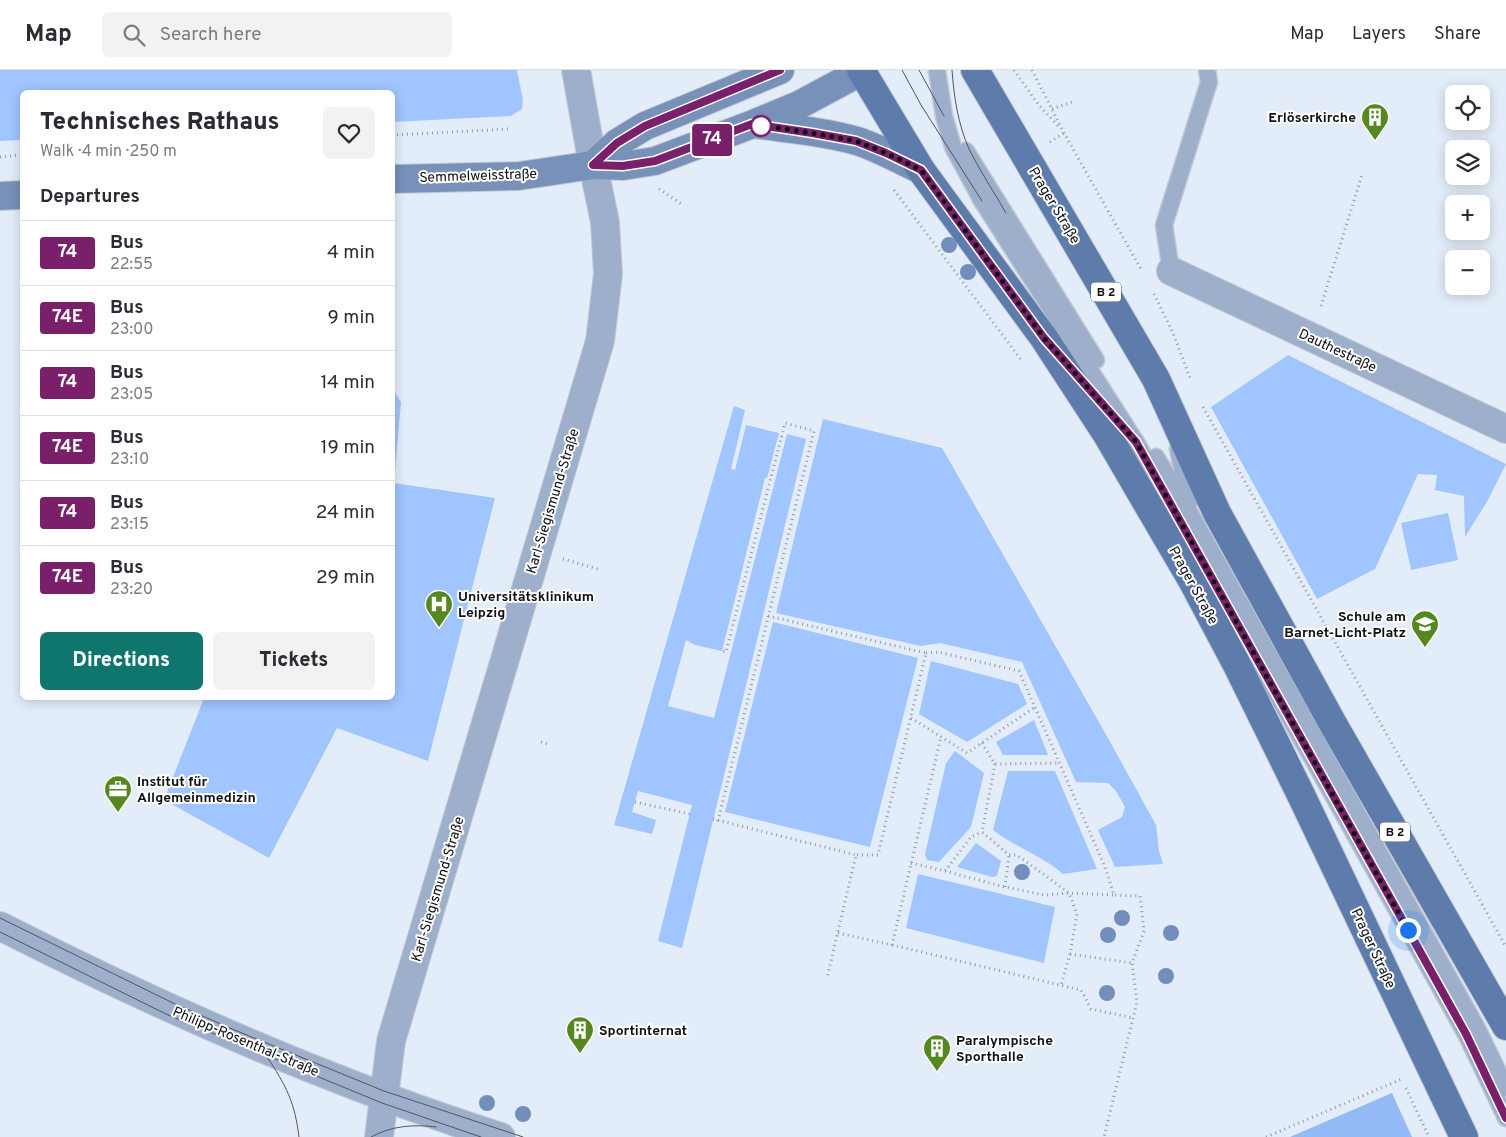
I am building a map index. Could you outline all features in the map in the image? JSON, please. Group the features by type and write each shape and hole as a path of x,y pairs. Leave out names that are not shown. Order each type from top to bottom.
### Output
{"main road":[{"path":"593,165 617,143 645,126 780,70"},
{"name":"Prager Straße","path":"974,70 1156,379 1169,404 1216,513 1333,724 1506,1026"},
{"name":"Semmelweisstraße","path":"395,179 519,176 593,165 623,166 655,161 752,124 826,92 862,71"},
{"name":"Prager Straße","path":"862,71 921,170 1044,338 1106,433 1193,582 1238,667 1302,797 1464,1137"},
{"path":"752,124 856,141 921,170"},
{"path":"0,196 20,195"}],"street":[{"name":"Karl-Siegismund-Straße","path":"379,1137 391,1041 600,341 608,274 605,222 576,70"},
{"name":"Dauthestraße","path":"1161,280 1506,429"},
{"name":"Philipp-Rosenthal-Straße","path":"0,926 170,1009 383,1097 501,1137"}],"lane":[{"path":"936,70 944,116 953,147 982,201 1136,442 1466,1034 1506,1118"},
{"path":"1161,280 1164,225 1209,82 1207,70"},
{"path":"944,116 1006,213 1190,513 1477,1028 1506,1088"},
{"path":"1044,338 1136,442"},
{"path":"1169,404 1190,513"}],"path":[{"path":"1014,70 1038,104 1064,133"},
{"path":"1032,70 1064,133 1143,273"},
{"path":"1052,109 1075,101"},
{"path":"395,136 509,129"},
{"path":"0,156 20,155"},
{"path":"1321,306 1362,175"},
{"path":"890,185 1023,363"},
{"path":"1161,280 1173,333 1192,385"},
{"path":"1200,402 1506,947"},
{"path":"718,821 814,431 785,423 726,652 722,651"},
{"path":"537,552 601,570"},
{"path":"768,616 926,653 938,652 1019,671 1060,763 1114,895"},
{"path":"713,819 856,855 878,855 926,653"},
{"path":"911,718 967,753 1035,708"},
{"path":"892,945 941,737"},
{"path":"541,742 550,745"},
{"path":"982,743 995,764 982,832"},
{"path":"995,764 1060,763"},
{"path":"635,802 690,814"},
{"path":"945,871 971,837 982,832"},
{"path":"982,832 1009,855 1018,855 1069,894 1077,914 1070,954 1061,986"},
{"path":"827,978 856,855"},
{"path":"1005,887 1009,855"},
{"path":"911,863 1044,895 1140,896 1144,931 1132,963 1137,1002 1104,1137"},
{"path":"838,933 1081,990 1091,1009 1133,1018"},
{"path":"1070,954 1132,963"},
{"path":"1266,1137 1402,1079 1429,1137"}],"shaded area":[{"path":"0,70 517,70 523,100 522,109 511,116 395,122 395,90 20,90 20,140 0,141"},
{"path":"1288,355 1506,464 1488,500 1465,537 1464,496 1435,490 1437,475 1418,474 1375,569 1317,599 1211,407"},
{"path":"395,392 401,402 395,471"},
{"path":"734,406 745,410 731,469 735,470 746,425 779,433 767,478 765,478 722,651 695,645 686,640 668,706 714,718 787,434 806,439 682,948 658,941 692,805 638,791 632,812 656,820 652,834 614,825"},
{"path":"823,419 942,448 1156,825 1159,851 1163,864 1115,867 1098,830 1122,817 1125,807 1116,791 1108,783 1076,782 1022,662 940,643 921,646 776,613"},
{"path":"395,483 495,498 428,761 337,728 269,858 164,800 203,700 395,700"},
{"path":"1448,513 1458,560 1411,570 1401,523"},
{"path":"773,622 918,658 870,847 725,812"},
{"path":"931,661 1018,684 1027,704 967,742 919,714"},
{"path":"1034,720 1048,755 1003,755 996,742"},
{"path":"955,751 984,773 971,827 939,862 927,860 925,854 946,763"},
{"path":"1008,771 1055,771 1097,869 1063,874 993,830"},
{"path":"976,843 1001,861 997,876 992,877 957,867"},
{"path":"918,874 1055,907 1044,963 906,928"},
{"path":"1392,1093 1412,1137 1290,1137"}],"tram line":[{"path":"902,70 921,105 982,201"},
{"path":"919,70 944,116"},
{"path":"952,70 957,110 965,140 1006,213"},
{"path":"0,918 173,1003 232,1029 384,1091 523,1137"},
{"path":"0,932 168,1015 382,1103 481,1137"},
{"path":"267,1057 289,1095 299,1137"},
{"path":"371,1137 386,1130 402,1127 436,1127"}],"bus line":[{"name":"74","path":"780,70 645,126 617,143 593,165 623,166 655,161 752,124 856,141 921,170 1044,338 1136,442 1466,1034 1506,1118"}],"place":[{"name":"Erlöserkirche","path":"1375,141"},
{"name":"Universitätsklinikum Leipzig","path":"439,628"},
{"name":"Schule am Barnet-Licht-Platz","path":"1425,648"},
{"name":"Institut für Allgemeinmedizin","path":"118,813"},
{"name":"Sportinternat","path":"580,1054"},
{"name":"Paralympische Sporthalle","path":"937,1072"}],"route":[{"path":"761,126 752,124 856,141 921,170 1044,338 1136,442 1408,930"}]}
